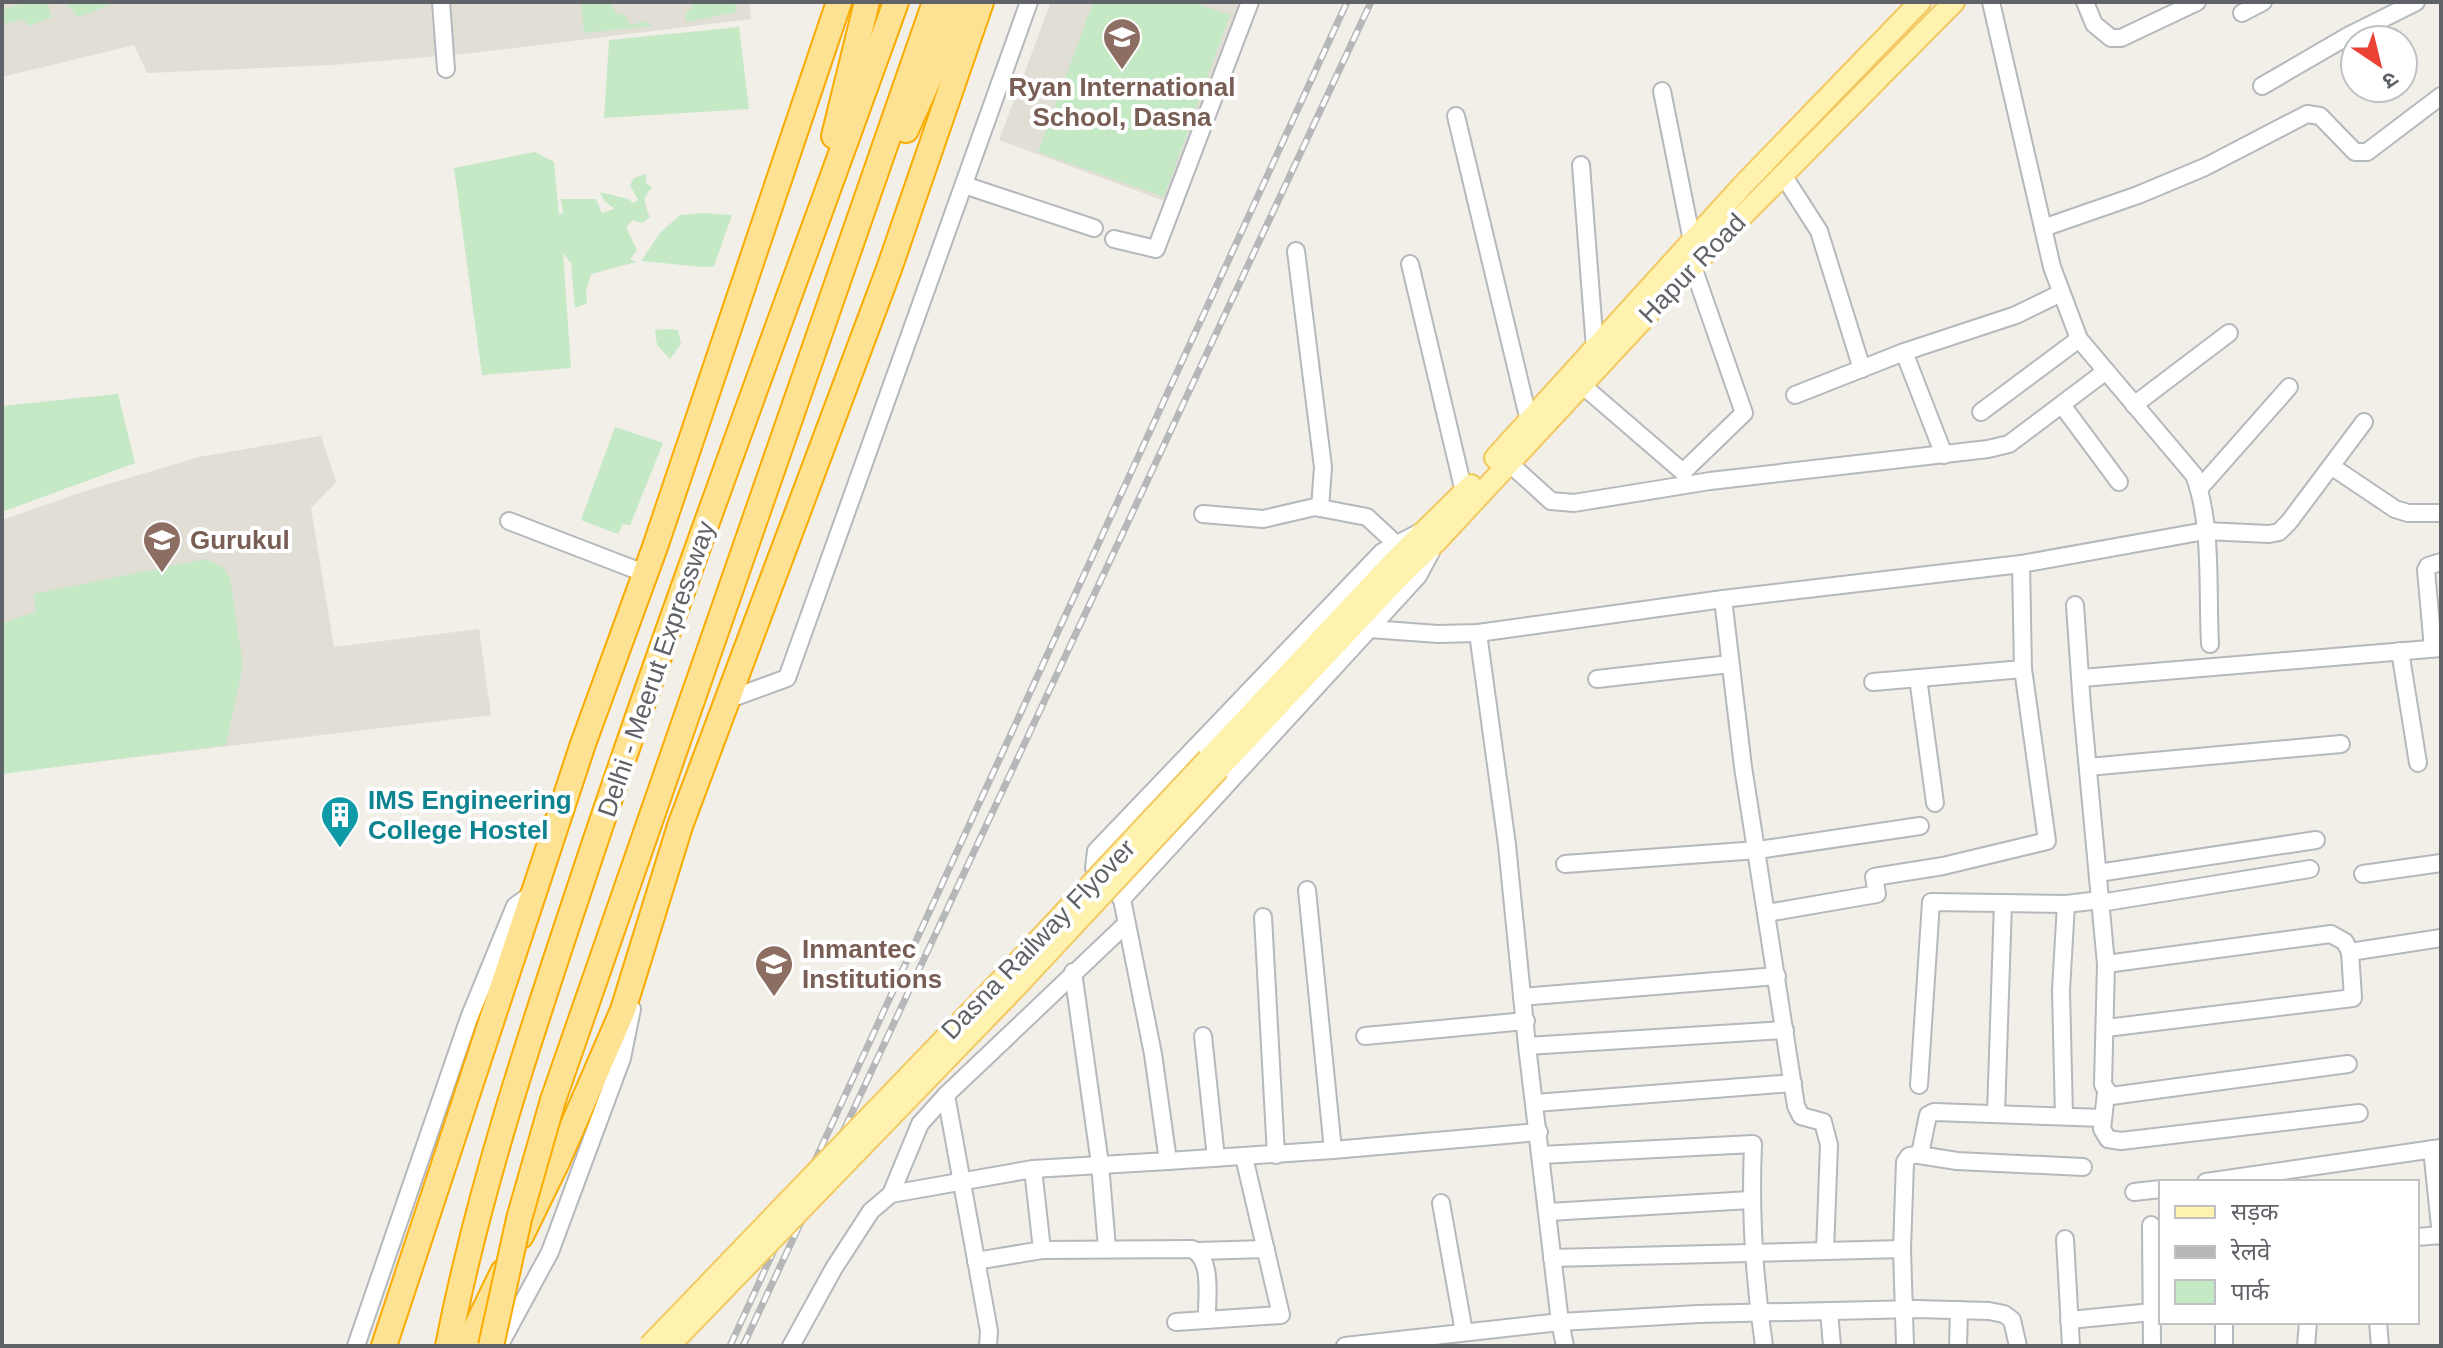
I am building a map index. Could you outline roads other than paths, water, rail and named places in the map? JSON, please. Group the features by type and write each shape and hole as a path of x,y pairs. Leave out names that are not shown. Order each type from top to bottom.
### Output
{"highway":[{"path":"384,1346 522,928 655,547 839,2"},
{"path":"809,243 867,2"},
{"name":"Delhi - Meerut Expressway","path":"448,1346 479,1207 512,1092 656,660 896,2"},
{"name":"Delhi - Meerut Expressway","path":"491,1346 519,1219 553,1100 935,2"},
{"path":"846,260 940,54 959,2"},
{"path":"467,1346 557,1162 623,1010 680,826 889,269 981,2"}],"main road":[{"name":"Hapur Road","path":"1432,535 1464,492 1743,185 1920,2"},
{"name":"Hapur Road","path":"1432,535 1509,463 1693,267 1954,2"},
{"name":"Dasna Railway Flyover","path":"649,1346 1432,535"},
{"name":"Dasna Railway Flyover","path":"669,1346 1015,988 1387,579"}],"street":[{"path":"441,2 446,69"},
{"path":"727,700 787,678 1029,2"},
{"path":"1114,239 1156,249 1250,2"},
{"path":"1991,2 2043,228 2061,293 2079,339 2194,475 2199,489 2205,531 2210,644"},
{"path":"2085,2 2094,24 2111,38 2121,38 2197,2"},
{"path":"2242,13 2263,2"},
{"path":"2262,86 2348,36 2416,2"},
{"path":"1662,91 1692,241"},
{"path":"2043,228 2138,195 2205,167 2307,114 2320,116 2355,152 2367,152 2441,96"},
{"path":"1456,116 1529,421"},
{"path":"1581,165 1595,348"},
{"path":"1783,175 1819,231 1862,369"},
{"path":"964,185 1094,228"},
{"path":"1296,251 1323,467 1320,508"},
{"path":"1410,264 1464,492"},
{"path":"1582,385 1683,472 1744,413 1693,267"},
{"path":"1795,395 1904,352 2016,315 2061,293"},
{"path":"2134,405 2229,333"},
{"path":"1981,412 2079,339"},
{"path":"1904,352 1944,455"},
{"path":"1509,463 1551,501 1574,503 1710,481 1944,455 2009,444 2106,371"},
{"path":"2199,489 2289,387"},
{"path":"2062,405 2119,482"},
{"path":"1370,629 1438,634 1478,633 1723,599 2021,564 2205,531 2279,532 2364,422"},
{"path":"2331,466 2395,509 2408,513 2441,513"},
{"path":"1203,514 1263,519 1311,507 1320,508 1367,517 1395,543"},
{"path":"509,521 644,573"},
{"path":"1168,1161 1153,1054 1122,899 1094,868 1096,851 1382,552 1395,543 1432,535"},
{"path":"1122,899 1418,576 1432,535"},
{"path":"2082,678 2437,648 2426,570 2428,566 2441,562"},
{"path":"1767,913 1877,894 1874,877 1943,866 2047,841 2023,669 2021,564"},
{"path":"1723,599 1743,767 1798,1112 1805,1119 1823,1122 1829,1145 1825,1251"},
{"path":"2075,605 2106,964 2103,1085 2106,1093 2102,1129 2108,1139 2121,1141 2359,1113"},
{"path":"1478,633 1507,845 1527,1046 1565,1346"},
{"path":"2400,651 2418,763"},
{"path":"1597,679 1730,664"},
{"path":"1873,682 2023,669"},
{"path":"1918,678 1935,803"},
{"path":"2088,767 2341,744"},
{"path":"1565,864 1758,850 1920,826"},
{"path":"2098,873 2316,840"},
{"path":"2363,874 2441,863"},
{"path":"1919,1085 1931,902 2100,902 2310,869"},
{"path":"1307,890 1333,1150"},
{"path":"356,1346 469,1018 515,906 535,892"},
{"path":"1996,1114 2003,903"},
{"path":"2064,1116 2061,990 2066,904"},
{"path":"1263,917 1276,1155"},
{"path":"791,1346 834,1268 871,1211 891,1194 920,1124 946,1095 1126,924"},
{"path":"2106,964 2331,934 2345,942 2350,952 2353,998 2106,1028"},
{"path":"2350,952 2441,938"},
{"path":"499,1346 550,1252 622,1058 644,944"},
{"path":"1073,972 1100,1164 1107,1248"},
{"path":"1522,997 1777,976"},
{"path":"1365,1036 1526,1021"},
{"path":"1527,1046 1785,1030"},
{"path":"1203,1036 1216,1158"},
{"path":"2106,1093 2111,1096 2348,1064"},
{"path":"1535,1103 1793,1083"},
{"path":"946,1095 989,1331 988,1346"},
{"path":"1919,1155 1925,1123 1931,1113 2103,1118"},
{"path":"891,1194 962,1179 1033,1169 1276,1155 1539,1132"},
{"path":"1541,1155 1753,1144 1750,1200 1752,1253 1764,1346"},
{"path":"2237,1180 2316,1174 2436,1148 2441,1235 2419,1237"},
{"path":"1905,1346 1902,1249 1905,1162 1909,1156 2083,1167"},
{"path":"1176,1322 1281,1315 1244,1157"},
{"path":"1033,1169 1042,1250"},
{"path":"2134,1192 2159,1189"},
{"path":"1549,1212 1750,1200"},
{"path":"1441,1203 1464,1332"},
{"path":"2151,1225 2152,1346"},
{"path":"2065,1239 2071,1346"},
{"path":"976,1261 1042,1250 1266,1249"},
{"path":"1552,1258 1902,1249"},
{"path":"1197,1251 1206,1265 1207,1320"},
{"path":"1345,1346 1560,1322 1904,1309 2004,1314 2012,1320 2018,1346"},
{"path":"1958,1346 1959,1310"},
{"path":"1829,1311 1832,1346"},
{"path":"2069,1320 2152,1312"},
{"path":"2224,1324 2224,1346"},
{"path":"2306,1346 2308,1324"},
{"path":"2378,1324 2380,1346"}],"railway":[{"path":"730,1346 1347,2"},
{"path":"743,1346 1371,2"}],"place":[{"name":"Ryan International School, Dasna","path":"1122,71"},
{"name":"Gurukul","path":"162,574"},
{"name":"IMS Engineering College Hostel","path":"340,849"},
{"name":"Inmantec Institutions","path":"774,998"}]}
